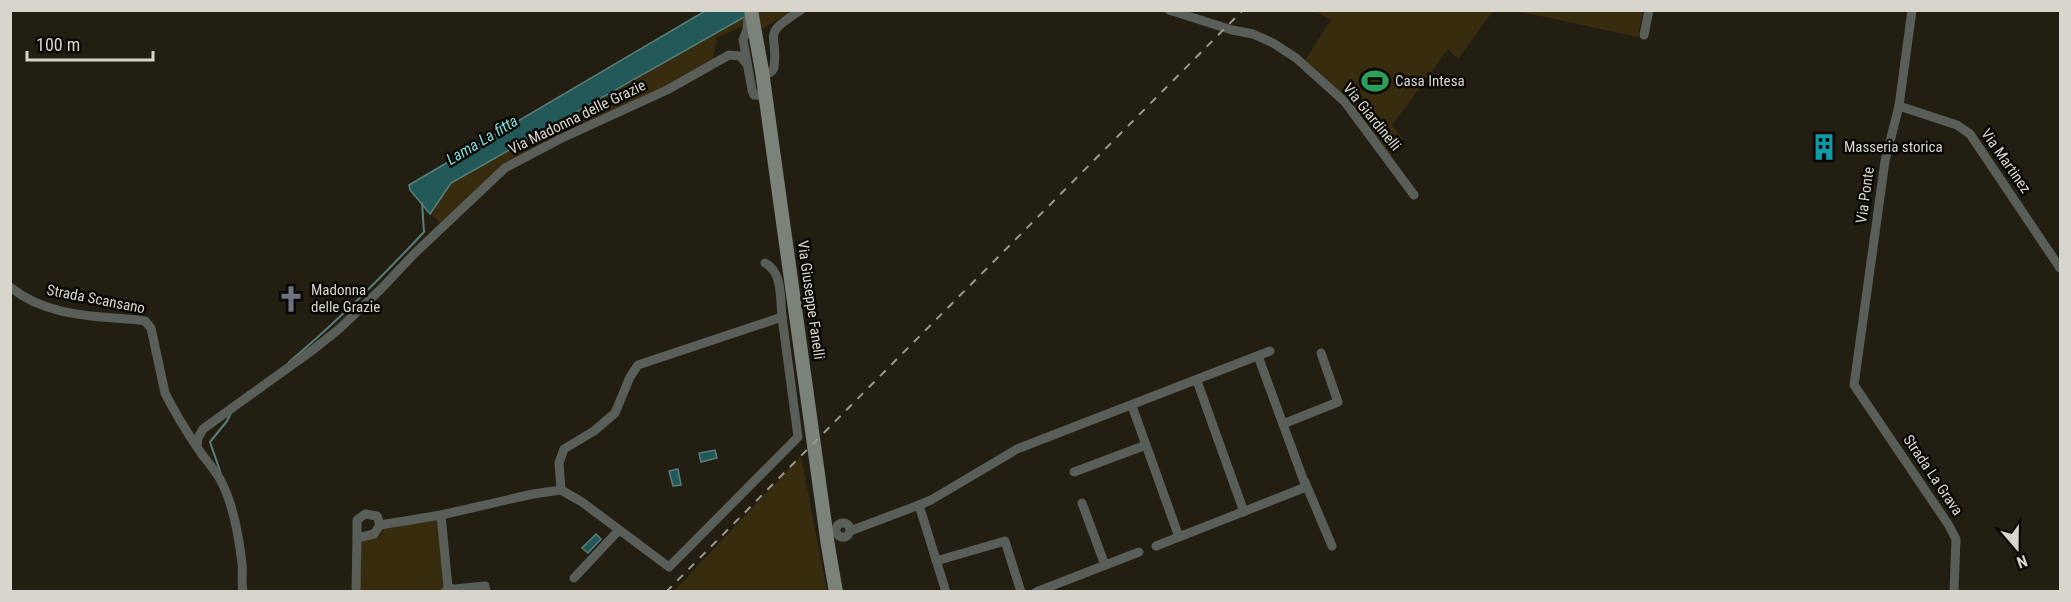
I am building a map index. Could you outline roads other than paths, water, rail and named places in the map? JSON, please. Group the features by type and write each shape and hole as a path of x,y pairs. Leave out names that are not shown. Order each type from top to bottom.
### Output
{"main road":[{"name":"Via Giuseppe Fanelli","path":"751,12 766,96 836,591"}],"street":[{"path":"763,76 774,68 772,39 774,30 801,10"},
{"name":"Via Giardinelli","path":"1169,10 1232,30 1253,34 1273,43 1296,58 1345,102 1414,195"},
{"path":"1644,35 1649,10"},
{"name":"Via Ponte","path":"1854,385 1885,161 1899,106 1912,10"},
{"path":"751,12 746,19 747,30 743,40 747,64 754,95 766,96"},
{"name":"Via Madonna delle Grazie","path":"207,426 339,330 414,254 505,168 560,139 667,90 729,55 740,56 747,64"},
{"name":"Via Martinez","path":"1899,106 1957,125 1970,134 2061,268"},
{"path":"357,538 374,534 380,525 561,490 582,502 669,567 798,437 777,274 771,266 765,263"},
{"name":"Strada Scansano","path":"10,287 19,294 52,310 145,321 151,328 165,393 197,447 221,481 226,493 236,526 243,591"},
{"path":"561,490 559,463 564,449 615,413 630,376 638,365 782,317"},
{"path":"850,531 931,500 1017,449 1270,351"},
{"path":"1283,424 1338,402 1321,353"},
{"path":"1258,356 1306,487"},
{"path":"1258,356 1306,487 1332,546"},
{"path":"1197,381 1244,512"},
{"name":"Strada La Grava","path":"1854,385 1956,539 1954,591"},
{"path":"1132,406 1179,537"},
{"path":"182,422 193,428 207,426"},
{"path":"197,447 199,434 207,426"},
{"path":"1074,472 1146,445"},
{"path":"1156,546 1306,487"},
{"path":"1082,503 1105,565"},
{"path":"919,505 946,591"},
{"path":"356,591 357,520 365,514 376,516 380,525"},
{"path":"441,515 446,590 484,586 486,591"},
{"path":"574,578 619,530"},
{"path":"936,561 1005,541 1021,591"},
{"path":"1036,591 1139,552"}],"water":[{"name":"Lama La fitta","path":"705,11 755,11 451,183 430,214 410,190 409,185"},
{"path":"715,450 717,458 701,462 699,453"},
{"path":"678,469 681,485 673,486 669,471"},
{"path":"596,534 601,539 588,553 582,548"}],"waterway":[{"name":"Lama La fitta","path":"289,362 325,331 424,232 422,203"},
{"name":"Lama La fitta","path":"221,474 210,442 231,413"}],"railway":[{"path":"666,592 1243,10"}],"place":[{"name":"Casa Intesa","path":"1375,81"},
{"name":"Masseria storica","path":"1824,147"},
{"name":"Madonna delle Grazie","path":"291,299"}]}
